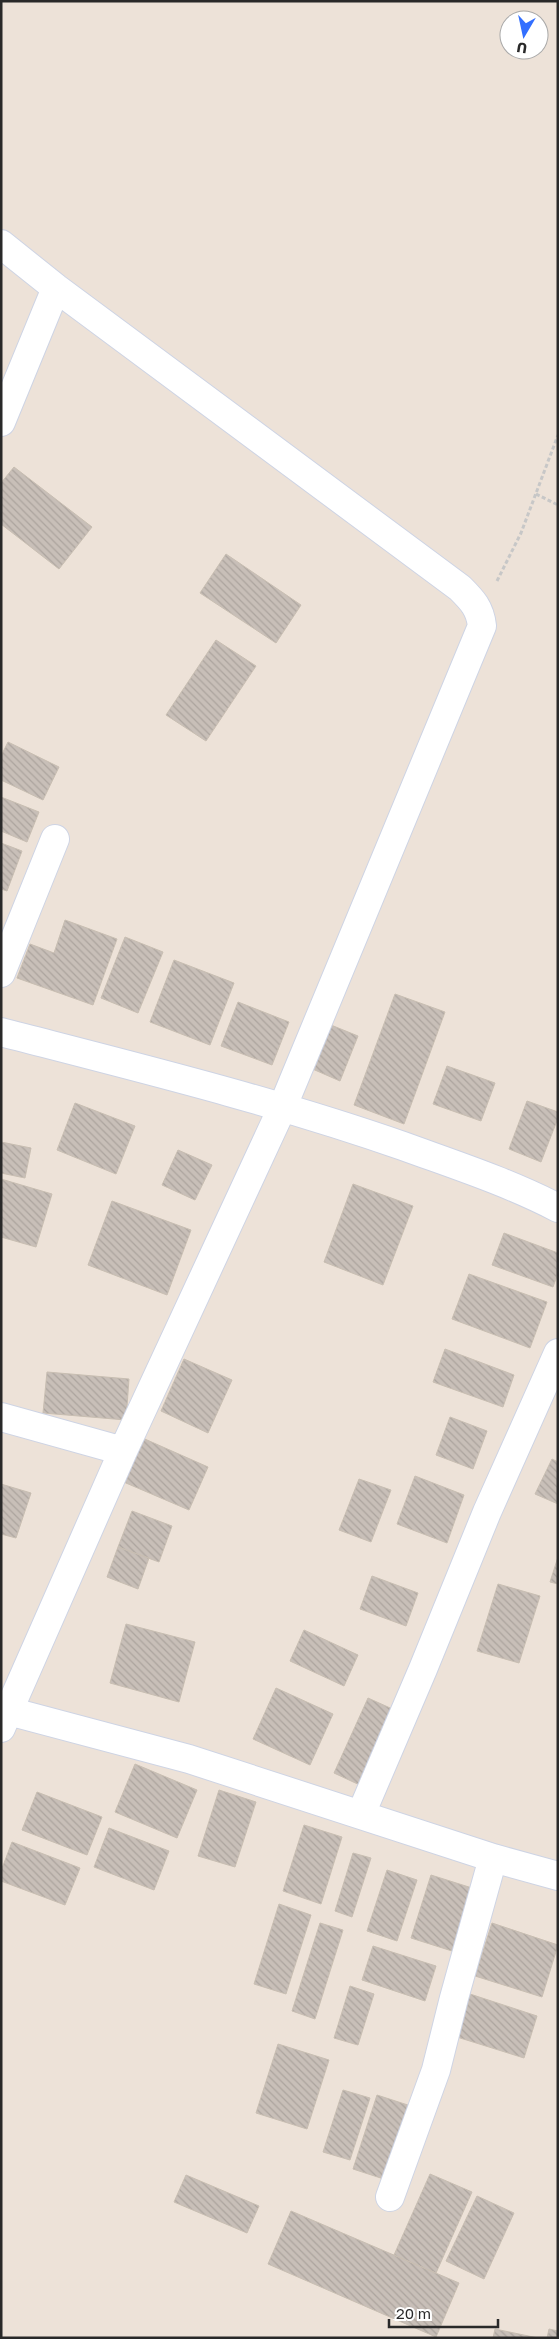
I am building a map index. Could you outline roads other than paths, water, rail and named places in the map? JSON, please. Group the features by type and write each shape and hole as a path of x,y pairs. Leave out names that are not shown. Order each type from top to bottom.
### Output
{"street":[{"path":"1,244 56,288 460,588 474,602 480,615 482,626 283,1106 123,1451 4,1717 189,1759 493,1858 558,1876"},
{"path":"1,422 56,288"},
{"path":"1,972 55,839"},
{"path":"1,1032 283,1106 495,1179 558,1208"},
{"path":"361,1814 487,1512 558,1353"},
{"path":"1,1416 123,1451"},
{"path":"390,2197 436,2070 493,1858"}]}
